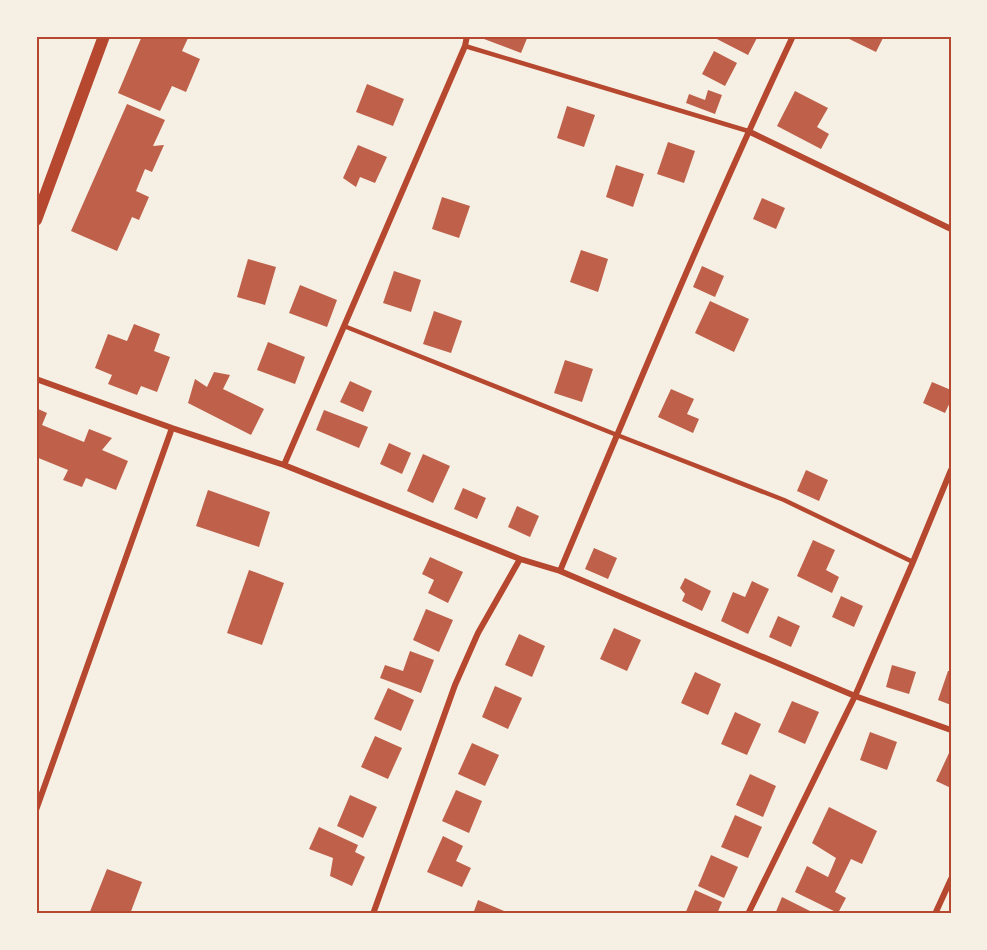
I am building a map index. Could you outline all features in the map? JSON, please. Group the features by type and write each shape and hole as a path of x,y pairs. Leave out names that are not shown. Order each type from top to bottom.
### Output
{"main road":[{"path":"36,220 104,36"}],"street":[{"path":"284,465 465,46 467,36"},
{"path":"560,571 748,131 793,36"},
{"path":"748,131 951,229"},
{"path":"36,379 284,465 520,559 560,571 855,696 951,730"},
{"path":"36,810 172,428"},
{"path":"748,914 855,696 951,470"},
{"path":"373,914 455,685 478,633 520,559"},
{"path":"935,914 951,879"}],"lane":[{"path":"465,46 748,131"},
{"path":"344,326 784,500 913,562"}],"building":[{"path":"142,36 189,36 182,51 200,59 186,92 172,86 160,111 118,93"},
{"path":"485,36 528,36 521,53 484,39"},
{"path":"711,36 758,36 748,55"},
{"path":"843,36 884,36 876,52"},
{"path":"714,51 737,63 725,86 702,74"},
{"path":"367,84 404,99 393,126 356,112"},
{"path":"708,90 722,95 715,114 686,103 689,94 705,100"},
{"path":"795,91 828,108 817,127 829,134 821,149 777,126"},
{"path":"127,104 165,120 153,146 164,145 152,172 145,169 136,191 149,197 139,220 132,217 117,251 71,231"},
{"path":"567,106 595,115 584,147 557,138"},
{"path":"668,142 695,151 684,183 657,174"},
{"path":"358,145 387,157 375,183 360,177 356,187 343,178"},
{"path":"616,165 644,174 633,207 606,197"},
{"path":"442,197 470,206 459,238 432,229"},
{"path":"762,198 785,208 776,229 753,219"},
{"path":"581,250 608,259 598,292 570,282"},
{"path":"248,259 276,267 265,305 237,297"},
{"path":"702,266 724,276 715,297 693,287"},
{"path":"394,271 421,280 411,312 383,303"},
{"path":"300,285 337,300 327,327 289,313"},
{"path":"710,301 749,319 734,352 695,333"},
{"path":"434,311 462,321 451,353 423,344"},
{"path":"134,324 160,334 154,351 170,357 157,392 141,386 137,395 108,384 112,375 95,368 108,334 127,341"},
{"path":"268,342 305,357 295,384 257,370"},
{"path":"565,360 593,369 582,402 554,393"},
{"path":"214,372 230,375 223,389 264,409 251,435 188,403 195,379 207,387"},
{"path":"350,381 372,391 363,412 340,402"},
{"path":"932,382 951,390 951,400 945,413 923,403"},
{"path":"671,389 694,399 687,414 699,419 693,433 658,417"},
{"path":"36,408 47,413 42,425 84,442 89,429 112,438 102,450 128,461 116,490 86,478 82,487 63,480 68,470 36,457"},
{"path":"324,410 368,427 359,448 316,430"},
{"path":"389,443 411,453 402,474 380,464"},
{"path":"423,454 450,466 433,503 407,491"},
{"path":"806,470 828,480 819,501 797,491"},
{"path":"463,488 486,498 477,519 454,509"},
{"path":"208,490 270,512 259,547 196,526"},
{"path":"517,506 539,516 530,537 508,527"},
{"path":"813,540 835,550 826,570 839,577 832,593 797,576"},
{"path":"594,548 617,558 608,579 585,569"},
{"path":"430,557 463,572 448,603 428,593 434,580 422,574"},
{"path":"249,570 284,583 262,645 227,633"},
{"path":"685,578 711,591 702,611 682,601 685,594 680,588"},
{"path":"752,581 769,589 748,634 721,621 733,592 745,597"},
{"path":"841,596 863,606 854,627 832,617"},
{"path":"426,609 453,620 439,652 413,640"},
{"path":"778,616 800,626 791,647 769,637"},
{"path":"614,628 641,640 627,671 600,659"},
{"path":"519,634 545,646 532,677 505,665"},
{"path":"410,651 434,660 421,693 380,678 385,665 403,671"},
{"path":"892,665 916,672 909,694 886,687"},
{"path":"948,671 951,671 951,705 938,700"},
{"path":"695,672 721,684 708,715 681,703"},
{"path":"495,686 522,698 508,729 482,717"},
{"path":"388,688 414,700 401,731 374,719"},
{"path":"792,701 819,712 805,744 778,732"},
{"path":"735,712 761,724 747,755 721,744"},
{"path":"870,732 897,742 887,770 860,760"},
{"path":"375,736 402,748 388,779 361,767"},
{"path":"472,743 499,755 485,786 458,774"},
{"path":"949,753 951,754 951,788 936,781"},
{"path":"750,774 776,786 763,817 736,805"},
{"path":"456,790 482,801 469,833 442,821"},
{"path":"350,795 377,807 363,838 337,826"},
{"path":"829,807 877,831 862,864 851,859 835,892 846,898 838,913 795,892 807,866 828,877 836,858 812,843"},
{"path":"735,815 762,827 748,858 721,847"},
{"path":"319,827 358,845 355,852 365,857 352,886 330,876 333,858 309,849"},
{"path":"443,836 463,846 456,861 471,868 462,887 427,872"},
{"path":"711,855 738,867 724,898 698,886"},
{"path":"107,869 142,882 130,914 89,914"},
{"path":"695,890 722,902 717,914 685,914"},
{"path":"782,897 810,911 808,914 775,914"},
{"path":"478,900 511,914 473,914"}]}
